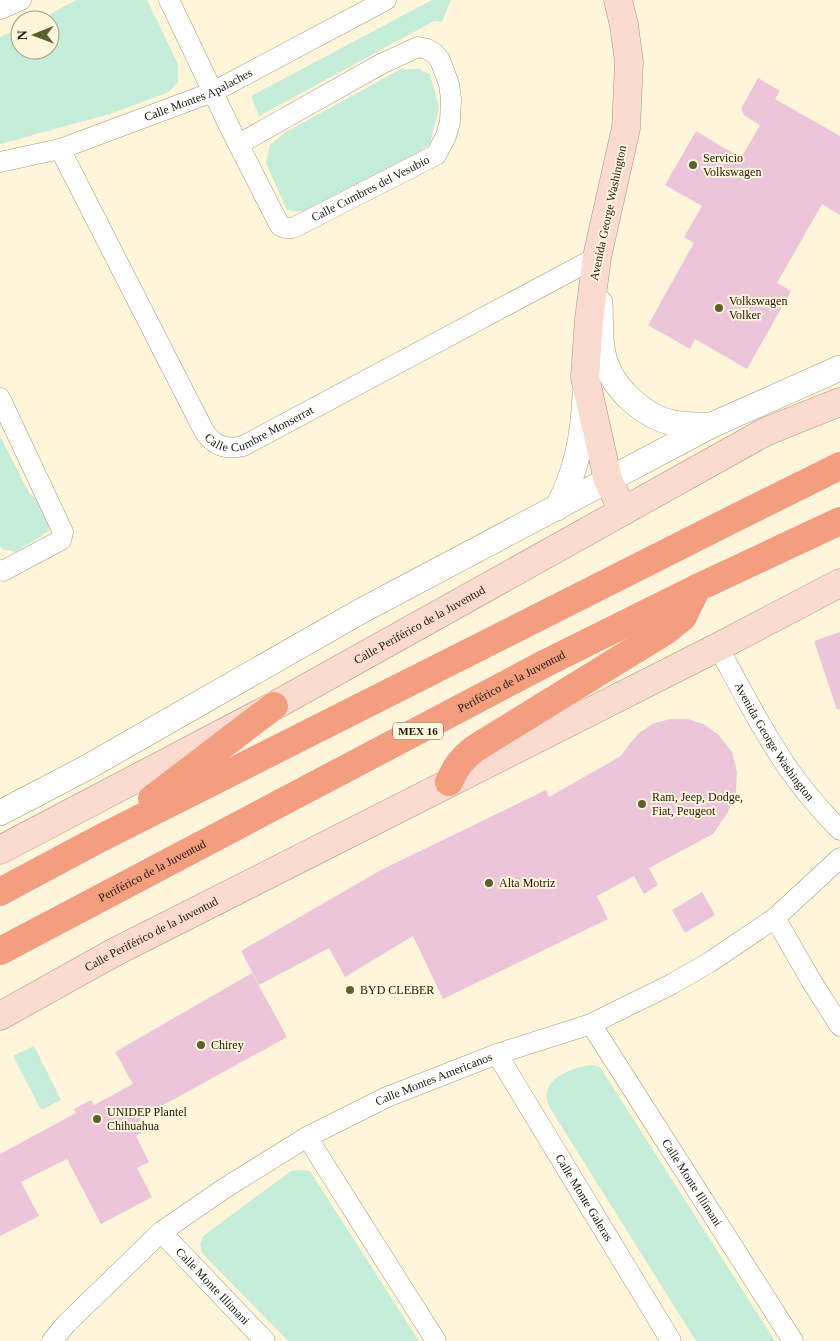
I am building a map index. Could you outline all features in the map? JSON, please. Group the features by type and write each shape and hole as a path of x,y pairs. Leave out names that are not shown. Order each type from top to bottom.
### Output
{"highway":[{"path":"0,892 99,839 840,466"},
{"name":"Periférico de la Juventud","path":"0,951 546,663 840,520"},
{"path":"449,782 460,761 474,749 678,622 683,617 697,588"},
{"path":"99,839 274,706"}],"main road":[{"name":"Avenida George Washington","path":"618,0 624,25 629,62 626,128 597,257 589,319 585,378 608,480 623,511"},
{"name":"Calle Periférico de la Juventud","path":"0,850 274,706 765,432 840,402"},
{"name":"Calle Periférico de la Juventud","path":"0,1016 113,953 718,647 840,583"}],"street":[{"path":"0,9 21,0"},
{"name":"Calle Cumbres del Vesubio","path":"169,0 213,92 239,144 280,226 286,228 293,228 436,154 446,136 450,122 451,99 449,84 440,60 427,49 418,47 381,64 239,144"},
{"name":"Calle Montes Apalaches","path":"0,162 60,149 213,92 386,0"},
{"name":"Calle Cumbre Monserrat","path":"60,149 204,431 219,446 234,448 243,446 597,257"},
{"path":"597,257 602,342 606,364 616,383 632,401 649,414 672,423 712,425"},
{"path":"0,813 86,768 361,611 608,480 712,425 840,368"},
{"path":"557,508 567,488 581,441 585,378"},
{"path":"0,398 64,532 61,540 4,571 0,570"},
{"name":"Avenida George Washington","path":"718,647 755,716 790,772 840,830"},
{"name":"Calle Montes Americanos","path":"52,1341 66,1324 161,1232 225,1188 307,1136 386,1097 497,1054 591,1024 672,984 710,962 775,918 840,858"},
{"path":"775,918 840,1026"},
{"name":"Calle Monte Illimani","path":"591,1024 793,1341"},
{"name":"Calle Monte Galeras","path":"497,1054 670,1341"},
{"path":"307,1136 436,1341"},
{"name":"Calle Monte Illimani","path":"161,1232 265,1341"}],"green space":[{"path":"76,0 147,0 178,64 178,82 169,92 110,114 0,144 0,37 10,32 10,60 60,60 60,10 58,10"},
{"path":"432,0 451,0 442,22 434,21 259,116 251,96"},
{"path":"401,69 419,69 430,74 439,107 430,144 411,158 307,212 287,210 266,163 270,145 286,132"},
{"path":"0,436 30,495 43,500 51,513 49,531 16,552 2,549 0,545"},
{"path":"34,1046 61,1100 41,1110 13,1056"},
{"path":"591,1065 600,1067 775,1341 696,1341 548,1104 546,1094 553,1081 571,1070"},
{"path":"291,1171 310,1171 419,1341 288,1341 202,1253 200,1244 203,1236"}],"building":[{"path":"758,78 780,91 775,99 840,136 840,215 822,204 777,283 791,291 747,369 695,339 690,349 648,325 694,243 684,237 702,206 665,185 696,131 741,158 760,125 745,116 742,111 742,107"},
{"path":"840,632 840,709 837,710 814,641"},
{"path":"671,719 688,719 705,725 719,735 732,752 737,772 736,793 728,812 713,834 649,868 658,885 644,894 634,876 597,896 608,919 443,999 413,936 345,977 329,948 259,985 241,951 381,870 546,790 549,797 621,756 639,733 654,723"},
{"path":"702,892 715,915 685,933 672,910"},
{"path":"252,973 287,1037 140,1118 147,1130 136,1136 149,1162 137,1168 152,1197 101,1224 67,1159 21,1182 39,1216 0,1236 0,1154 76,1113 74,1109 91,1100 94,1105 133,1084 115,1052"}],"place":[{"name":"Servicio Volkswagen","path":"693,165"},
{"name":"Volkswagen Volker","path":"719,308"},
{"name":"Ram, Jeep, Dodge, Fiat, Peugeot","path":"642,804"},
{"name":"Alta Motriz","path":"489,883"},
{"name":"BYD CLEBER","path":"350,990"},
{"name":"Chirey","path":"201,1045"},
{"name":"UNIDEP Plantel Chihuahua","path":"97,1119"}]}
